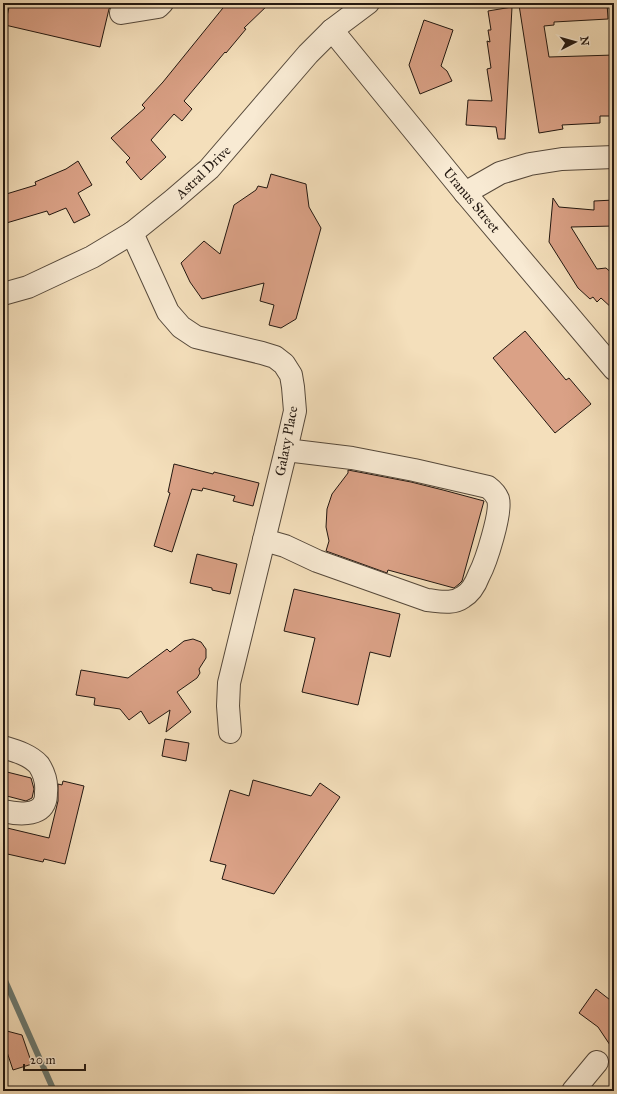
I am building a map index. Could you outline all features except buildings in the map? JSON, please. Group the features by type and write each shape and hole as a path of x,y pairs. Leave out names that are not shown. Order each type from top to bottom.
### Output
{"street":[{"path":"121,13 158,7 162,3"},
{"name":"Astral Drive","path":"3,294 28,287 92,257 132,233 174,200 209,169 308,54 332,30 368,3"},
{"name":"Uranus Street","path":"332,30 465,192 614,369"},
{"path":"465,192 500,173 530,164 562,159 614,157"},
{"name":"Galaxy Place","path":"132,233 168,312 181,327 196,337 275,357 284,364 291,374 295,411 229,683 228,706 230,732"},
{"path":"264,540 285,546 317,562 427,600 445,602 463,598 469,592 479,575 494,534 499,508 498,499 493,491 488,487 352,458 286,450"},
{"path":"3,747 28,756 33,760 42,772 47,786 45,802 39,810 24,813 3,811"},
{"path":"574,1091 597,1062"}],"waterway":[{"path":"3,976 54,1091"}]}
